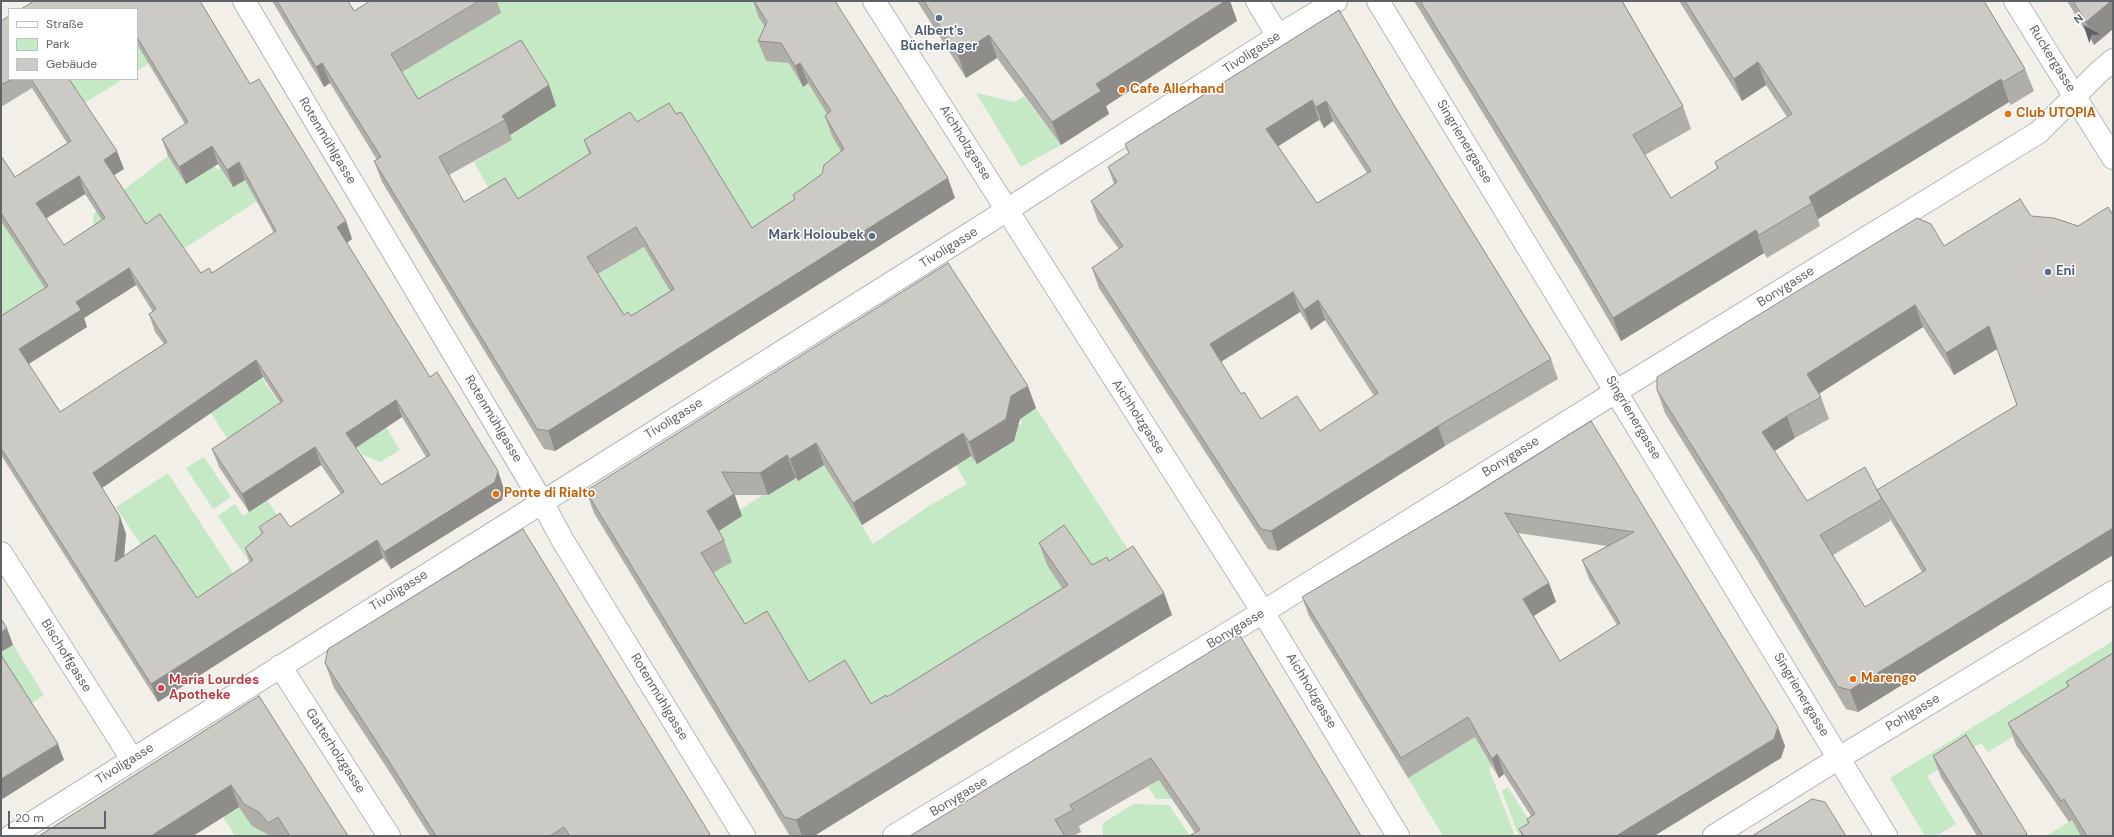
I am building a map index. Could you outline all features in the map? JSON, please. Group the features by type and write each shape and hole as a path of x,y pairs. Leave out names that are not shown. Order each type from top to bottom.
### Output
{"street":[{"name":"Rotenmühlgasse","path":"244,1 542,502 563,541 744,836"},
{"name":"Aichholzgasse","path":"874,1 1263,612 1398,836"},
{"path":"1257,1 1278,36"},
{"name":"Tivoligasse","path":"11,836 1007,211 1278,36 1336,1"},
{"name":"Singrienergasse","path":"1378,1 1886,836"},
{"name":"Ruckergasse","path":"2016,1 2113,158"},
{"name":"Bonygasse","path":"894,836 1263,612 1616,391 2039,132 2113,60"},
{"name":"Bischoffgasse","path":"1,553 132,759"},
{"name":"Pohlgasse","path":"1714,836 1838,758 2113,592"},
{"name":"Gatterholzgasse","path":"280,666 389,836"}],"green space":[{"path":"494,1 756,1 759,18 764,26 793,59 798,78 802,86 808,83 839,132 832,136 865,172 639,337 594,277 644,247 661,275 744,224 598,173 499,207 474,162 512,140 509,136 556,106 429,124 398,74 501,13"},
{"path":"138,33 156,59 138,70"},
{"path":"65,80 121,80 81,105"},
{"path":"976,93 1015,102 1024,96 1061,145 1021,167"},
{"path":"168,156 186,184 215,166 217,169 222,169 233,187 249,177 262,198 180,251 112,236 94,227 93,216 96,211"},
{"path":"1,220 55,303 1,322"},
{"path":"341,352 400,450 380,462 363,455 326,404"},
{"path":"176,358 245,390 262,378 290,419 237,454"},
{"path":"1036,408 1131,554 1077,608 895,719 817,704 748,650 673,529 728,525 742,516 739,510 822,458 873,544 929,506 967,484 956,465 971,456 1014,441 1018,426 1022,423 1020,418"},
{"path":"204,457 231,497 213,509 186,468"},
{"path":"168,473 246,593 178,631 151,560 116,507"},
{"path":"267,500 287,530 251,565 218,516 235,504 243,516"},
{"path":"2113,641 2113,661 2063,706 1988,752 1981,743 1927,776 1956,824 1936,836 1925,836 1890,778"},
{"path":"13,645 44,695 29,705 1,662 1,652"},
{"path":"1479,734 1498,762 1489,769 1515,836 1443,836 1408,778"},
{"path":"1166,775 1172,799 1156,799 1148,787"},
{"path":"1508,787 1534,828 1529,836 1519,836 1502,791"},
{"path":"242,801 269,836 235,836 223,817 225,816 224,813"},
{"path":"1133,804 1169,805 1190,836 1103,836 1102,824"},
{"path":"2072,820 2082,836 2046,836"}],"building":[{"path":"34,1 200,1 250,84 259,79 346,221 337,227 430,377 437,372 498,471 495,482 384,552 377,540 151,684 1,448 1,316 48,286 1,213 1,156 15,177 71,141 32,80 70,80 117,151 104,160 146,224 160,214 201,273 209,268 212,273 276,231 239,162 227,170 212,146 179,167 162,139 188,122 138,39 138,8 23,8","holes":["79,176 105,218 64,245 36,203","129,268 156,309 149,314 167,342 60,412 19,349 81,310 76,302","256,360 283,401 212,449 242,494 315,447 344,492 290,527 280,513 259,527 263,533 245,548 253,560 197,598 155,535 115,562 120,517 93,473","396,400 430,455 381,485 346,433"]},
{"path":"277,1 348,1 354,11 370,1 479,1 391,54 418,99 521,40 549,85 502,116 505,120 439,157 464,202 505,178 518,199 591,153 584,140 630,112 637,122 669,103 676,114 681,112 752,228 795,199 793,195 822,174 824,165 844,149 825,116 831,111 800,63 795,66 781,43 758,41 767,22 754,1 835,1 948,178 548,431 537,429 374,161 381,157 322,63 316,67","holes":["636,227 674,289 631,316 628,312 624,315 587,257"]},
{"path":"924,1 1225,1 1096,84 1101,91 1052,122 989,35 958,55"},
{"path":"1420,1 1622,1 1683,106 1633,135 1671,198 1718,168 1715,162 1792,114 1758,62 1734,79 1685,1 1984,1 2025,69 2003,82 2001,79 1836,180 1809,197 1812,203 1759,235 1756,230 1613,318 1572,248"},
{"path":"2073,1 2111,1 2086,22"},
{"path":"1339,10 1395,107 1551,359 1438,426 1271,531 1261,529 1092,268 1123,246 1091,201 1117,182 1108,167 1129,153 1125,144","holes":["1312,100 1316,107 1326,101 1371,171 1317,203 1266,129","1293,292 1304,310 1318,300 1378,393 1320,431 1297,396 1261,419 1244,392 1241,394 1210,344"]},
{"path":"8,17 8,80 10,80 1,85 1,21"},
{"path":"2020,199 2031,216 2054,218 2078,226 2108,207 2113,215 2113,528 1850,690 1838,687 1749,537 1657,390 1657,377 1917,218 1931,224 1944,246","holes":["1915,305 1946,353 1989,326 2017,405 1877,490 1865,467 1807,501 1762,432 1821,397 1807,374","1877,490 1926,570 1865,607 1820,535 1882,499"]},
{"path":"948,263 1028,386 1011,396 1006,419 969,442 963,433 853,503 816,443 790,459 787,455 760,473 722,472 734,494 707,511 724,540 701,553 745,624 767,611 809,682 845,660 871,704 886,695 887,697 1068,585 1039,543 1064,525 1092,565 1107,557 1109,561 1133,546 1164,593 796,820 784,817 586,491"},
{"path":"1591,421 1778,727 1774,739 1616,836 1524,836 1519,829 1529,823 1527,819 1535,814 1497,754 1492,759 1468,717 1401,758 1302,597 1463,501","holes":["1505,513 1634,532 1582,560 1620,623 1560,661 1523,599 1549,583"]},
{"path":"523,529 711,836 570,836 564,827 550,836 436,836 325,663 328,649"},
{"path":"1,619 7,628 1,632"},
{"path":"1239,634 1361,836 1189,836 1200,830 1151,758 1070,805 1073,810 1055,820 1065,836 910,836"},
{"path":"2113,653 2113,836 2087,836 2064,799 2061,801 2008,723 2069,686 2066,682"},
{"path":"1,655 58,744 1,779"},
{"path":"259,696 348,836 290,836 278,817 268,823 260,813 244,804 231,785 151,836 39,836"},
{"path":"1966,735 2027,834 2024,836 1983,836 1933,756"},
{"path":"1812,799 1825,802 1846,836 1752,836"}],"place":[{"name":"Albert's Bücherlager","path":"939,18"},
{"name":"Cafe Allerhand","path":"1122,90"},
{"name":"Club UTOPIA","path":"2008,114"},
{"name":"Mark Holoubek","path":"872,236"},
{"name":"Eni","path":"2048,272"},
{"name":"Ponte di Rialto","path":"496,494"},
{"name":"Marengo","path":"1853,679"},
{"name":"Maria Lourdes Apotheke","path":"161,688"}]}
